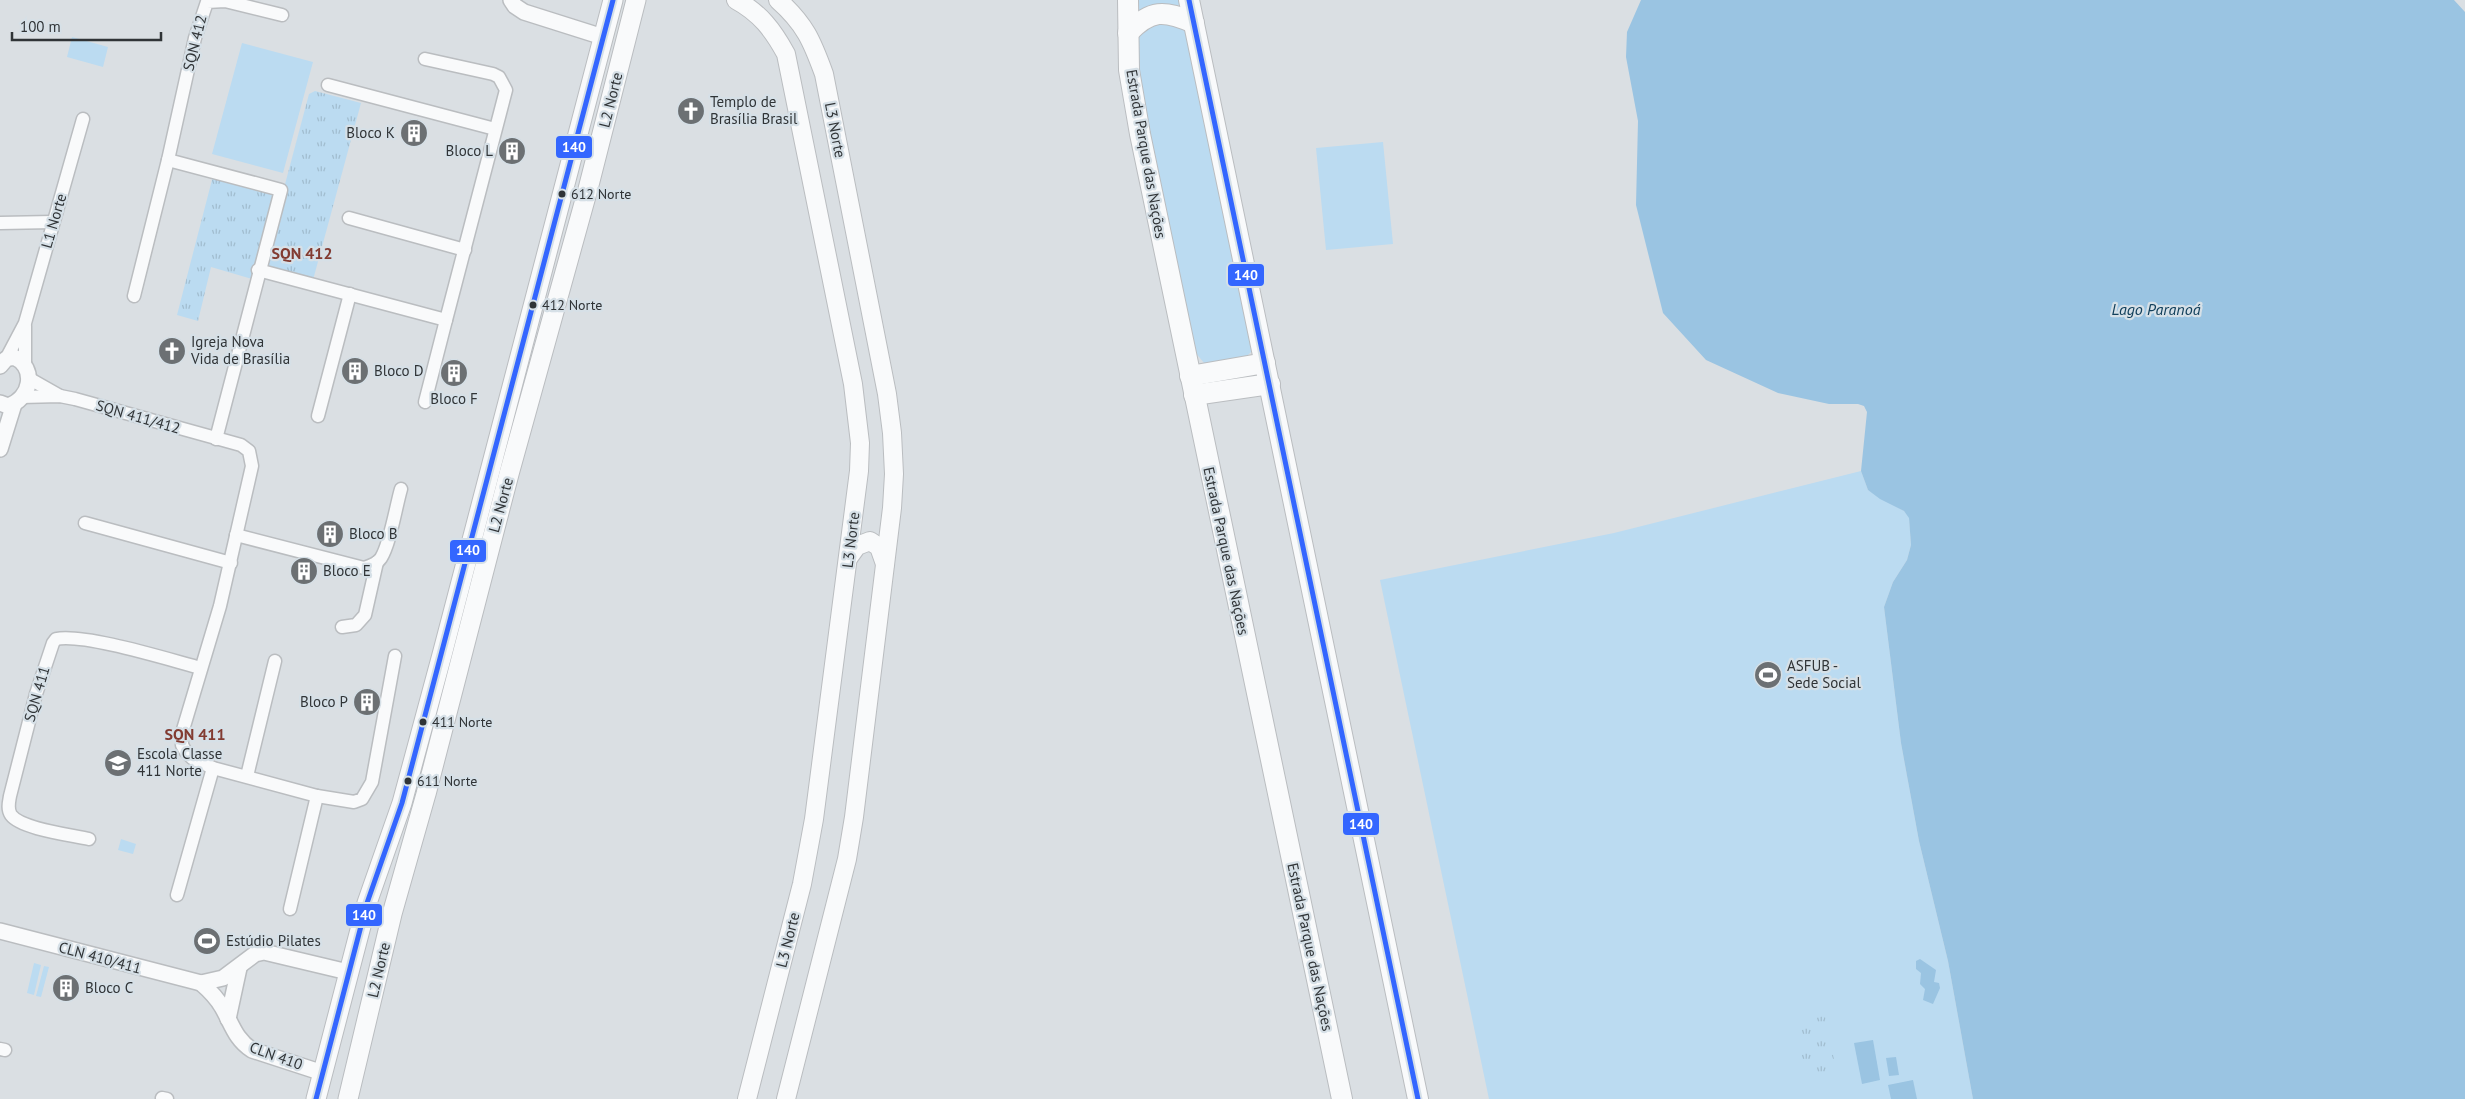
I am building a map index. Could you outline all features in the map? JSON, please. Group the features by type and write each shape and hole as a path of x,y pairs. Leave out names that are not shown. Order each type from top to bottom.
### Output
{"highway":[{"name":"Estrada Parque das Nações","path":"1128,0 1128,33 1133,101 1342,1099"},
{"path":"1189,0 1418,1099"},
{"path":"1128,33 1141,20 1156,14 1172,13 1194,23"},
{"path":"1192,385 1265,363"},
{"path":"1192,385 1270,384"}],"main road":[{"name":"L2 Norte","path":"316,1099 367,904 404,797 468,558 612,0"},
{"name":"L2 Norte","path":"348,1099 392,914 426,794 484,569 588,189 636,0"},
{"name":"L3 Norte","path":"736,0 758,14 775,34 786,54 795,87 857,412 860,443 860,471 849,557 807,856 747,1099"},
{"name":"L3 Norte","path":"778,0 793,14 811,38 824,74 887,394 892,433 894,474 885,567 850,841 786,1099"},
{"path":"586,105 600,111 607,111"},
{"path":"849,557 857,546 870,541 879,547 885,567"},
{"path":"468,558 479,570 484,569"},
{"path":"367,904 377,905 392,914"}],"street":[{"path":"511,0 514,6 524,12 603,37"},
{"name":"SQN 412","path":"134,296 168,160 195,38 207,2 225,1 282,15"},
{"path":"425,59 499,77 506,90 425,402"},
{"path":"328,85 495,129"},
{"name":"L1 Norte","path":"1,364 25,323 83,119"},
{"path":"168,160 281,190 258,270 216,439 246,448 252,457 252,466 231,563 182,733 182,745 192,758 213,768 317,796 354,802 362,799 368,793 372,782 395,656"},
{"path":"349,218 465,250"},
{"path":"0,223 53,222"},
{"path":"258,270 446,320"},
{"path":"318,416 350,294"},
{"name":"L1 Norte","path":"25,323 28,372"},
{"path":"0,449 12,401 28,372 14,357 1,364"},
{"name":"SQN 411/412","path":"28,372 60,396"},
{"name":"SQN 411/412","path":"12,401 60,396 75,398 216,439"},
{"path":"342,627 356,625 364,616 377,562 384,552 400,489"},
{"path":"85,523 231,563"},
{"path":"236,535 364,568 377,562"},
{"name":"SQN 411","path":"89,839 27,825 17,820 9,810 10,796 36,694 53,643 56,639 62,638 115,646 201,668"},
{"path":"247,776 275,661"},
{"path":"177,895 213,768"},
{"path":"290,909 317,796"},
{"name":"CLN 410/411","path":"0,931 201,983"},
{"path":"201,983 223,978 239,968 255,954 270,952 348,972"},
{"path":"228,1019 239,968"},
{"name":"CLN 410","path":"201,983 216,998 239,1040 252,1050 322,1073"}],"green space":[{"path":"1136,0 1182,0 1183,4 1136,12"},
{"path":"1150,22 1178,23 1187,32 1253,350 1246,357 1205,364 1194,351 1164,218 1141,85 1136,40"},
{"path":"72,37 108,47 103,67 67,57"},
{"path":"242,43 313,62 283,173 212,154"},
{"path":"315,91 361,103 313,280 263,267 309,94"},
{"path":"1383,142 1393,244 1326,250 1316,148"},
{"path":"213,176 275,193 252,279 211,267 198,321 177,315"},
{"path":"1861,471 1868,490 1904,511 1909,517 1911,545 1907,560 1893,582 1884,607 1901,743 1919,841 1948,961 1973,1099 1489,1099 1380,580 1614,533"},
{"path":"121,839 136,844 133,854 118,850"},
{"path":"34,963 41,965 34,995 27,993"},
{"path":"44,966 49,967 41,997 36,996"},
{"path":"1825,1016 1836,1069 1806,1076 1795,1022"}],"water":[{"name":"Lago Paranoá","path":"1641,0 2454,0 2465,12 2465,1099 1973,1099 1948,961 1919,841 1901,743 1884,607 1893,582 1907,560 1911,545 1909,518 1904,511 1880,499 1868,490 1861,471 1867,412 1864,406 1858,404 1829,404 1778,393 1706,360 1663,313 1636,205 1638,121 1626,57 1627,32"},
{"path":"1920,959 1936,970 1934,982 1939,983 1940,988 1933,1004 1923,1000 1925,989 1920,984 1921,973 1916,969 1916,961"},
{"path":"1873,1040 1880,1080 1862,1084 1854,1043"},
{"path":"1896,1057 1899,1075 1889,1076 1886,1058"},
{"path":"1913,1080 1917,1099 1891,1099 1888,1085"}],"transit line":[{"name":"140","path":"316,1099 367,903 402,803 613,0"},
{"name":"140","path":"1189,0 1418,1099"}],"place":[{"name":"Templo de Brasília Brasil","path":"691,111"},
{"name":"Bloco K","path":"414,133"},
{"name":"Bloco L","path":"512,151"},
{"name":"612 Norte","path":"562,194"},
{"name":"412 Norte","path":"533,305"},
{"name":"Igreja Nova Vida de Brasília","path":"172,351"},
{"name":"Bloco D","path":"355,371"},
{"name":"Bloco F","path":"454,373"},
{"name":"Bloco B","path":"330,534"},
{"name":"Bloco E","path":"304,571"},
{"name":"ASFUB - Sede Social","path":"1768,675"},
{"name":"Bloco P","path":"367,702"},
{"name":"411 Norte","path":"423,722"},
{"name":"Escola Classe 411 Norte","path":"118,763"},
{"name":"611 Norte","path":"408,781"},
{"name":"Estúdio Pilates","path":"207,941"},
{"name":"Bloco C","path":"66,988"}],"district":[{"name":"SQN 412","path":"302,253"},
{"name":"SQN 411","path":"195,734"}]}
